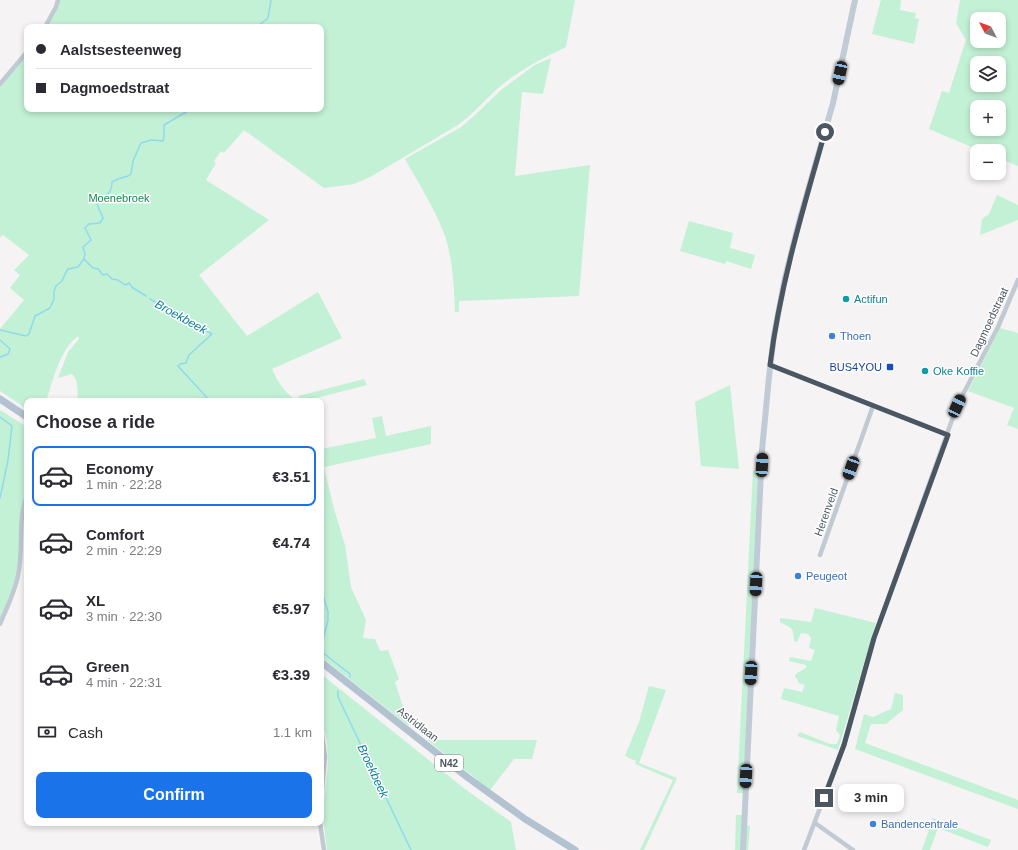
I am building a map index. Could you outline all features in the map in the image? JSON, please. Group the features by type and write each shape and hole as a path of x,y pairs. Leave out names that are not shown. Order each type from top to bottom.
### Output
{"main road":[{"path":"743,850 762,450 770,365 774,335 786,278 800,218 833,103 855,0"},
{"path":"0,398 24,415"},
{"name":"Astridlaan","path":"324,664 467,777 525,819 575,850"}],"street":[{"path":"47,24 58,0"},
{"path":"0,84 24,56"},
{"name":"Dagmoedstraat","path":"804,850 844,745 881,618 948,435 957,406 998,327 1018,280"},
{"path":"770,365 948,435"},
{"name":"Herenveld","path":"820,555 873,406"},
{"path":"0,624 18,576 22,513 24,506"},
{"path":"324,750 324,768"},
{"path":"815,823 853,850"},
{"path":"320,826 324,850"}],"green space":[{"name":"Moenebroek","path":"59,0 575,0 566,47 521,71 497,89 474,112 458,125 372,176 354,184 324,188 244,130 224,153 221,151 214,161 216,163 206,180 269,220 199,275 247,336 318,292 342,338 272,369 282,387 294,398 78,398 77,383 72,374 58,378 68,352 79,339 78,336 66,349 54,375 47,398 24,398 24,407 0,391 0,329 24,300 10,288 20,275 14,270 29,255 3,235 0,237 0,86 24,58 24,112 324,112 324,24 48,24"},
{"path":"881,0 901,0 900,10 916,13 915,18 919,19 914,44 872,34"},
{"path":"960,0 1018,0 1018,166 1006,161 1006,144 970,144 970,146 929,129 942,91 949,93 966,40 956,23"},
{"path":"551,58 543,94 522,92 515,176 590,165 579,296 459,301 459,312 455,312 454,283 448,245 432,206 405,159 461,127 501,90 535,65"},
{"path":"997,195 1018,205 1018,220 980,235 982,219 989,214"},
{"path":"689,221 733,233 730,248 755,255 751,269 726,261 725,264 680,251"},
{"path":"1000,328 1018,333 1018,429 1007,425 1014,408 968,391"},
{"path":"364,379 367,385 317,398 299,398 298,396"},
{"path":"730,385 739,469 701,466 695,402"},
{"path":"0,410 24,425 24,500 21,516 19,556 16,573 0,619"},
{"path":"382,416 386,436 431,426 431,444 324,467 324,448 376,438 372,418"},
{"path":"324,467 334,509 345,545 351,587 366,620 363,638 375,639 380,651 388,650 399,679 395,682 409,726 324,659"},
{"path":"753,471 758,471 743,793 737,793"},
{"path":"815,608 876,623 838,750 797,736 800,732 830,744 837,744 840,735 836,730 839,716 781,699 784,688 802,692 805,685 799,683 795,676 797,673 806,668 806,665 789,661 790,657 811,661 815,650 809,648 811,638 808,634 801,633 797,642 794,641 791,628 780,622 780,618 811,622"},
{"path":"324,676 465,789 511,822 516,850 327,850 324,826 324,801 328,764 327,741 324,730"},
{"path":"649,686 666,690 639,763 677,778 644,850 640,850 673,780 635,764 636,761 625,756 639,722"},
{"path":"895,693 903,695 903,710 886,724 871,724 865,743 1018,800 1018,809 855,749 864,714 873,717 891,709"},
{"path":"427,740 537,740 532,759 514,759 490,790"},
{"path":"736,815 742,815 742,825 750,826 748,850 735,850"},
{"path":"933,818 991,840 988,847 938,828 930,850 922,850"}],"waterway":[{"path":"261,24 268,18 271,0"},
{"path":"0,330 26,336 29,334 35,316 50,308 54,299 54,291 56,286 62,281 68,269 78,267 84,259 85,254 83,247 91,240 85,228 89,224 100,223 103,218 97,204 110,191 112,182 131,174 133,161 141,143 151,140 163,141 164,125 186,112"},
{"name":"Broekbeek","path":"84,259 93,268 98,269 103,275 107,274 112,279 118,280 125,285 129,283 133,288 146,296"},
{"name":"Broekbeek","path":"150,299 212,334 189,355 186,363 178,366 207,398"},
{"path":"0,340 10,349 8,354 0,357"},
{"path":"0,417 12,426 8,460 0,498"},
{"name":"Broekbeek","path":"324,599 328,612 328,620 324,636"},
{"name":"Broekbeek","path":"324,654 350,674 350,677"},
{"name":"Broekbeek","path":"338,691 338,697 411,850"}],"place":[{"name":"Actifun","path":"846,299"},
{"name":"Thoen","path":"832,336"},
{"name":"BUS4YOU","path":"890,367"},
{"name":"Oke Koffie","path":"925,371"},
{"name":"Peugeot","path":"798,576"},
{"name":"Bandencentrale","path":"873,824"}],"route":[{"path":"824,798 844,745 874,638 888,597 948,435 770,365 774,335 800,218 825,132"}]}
